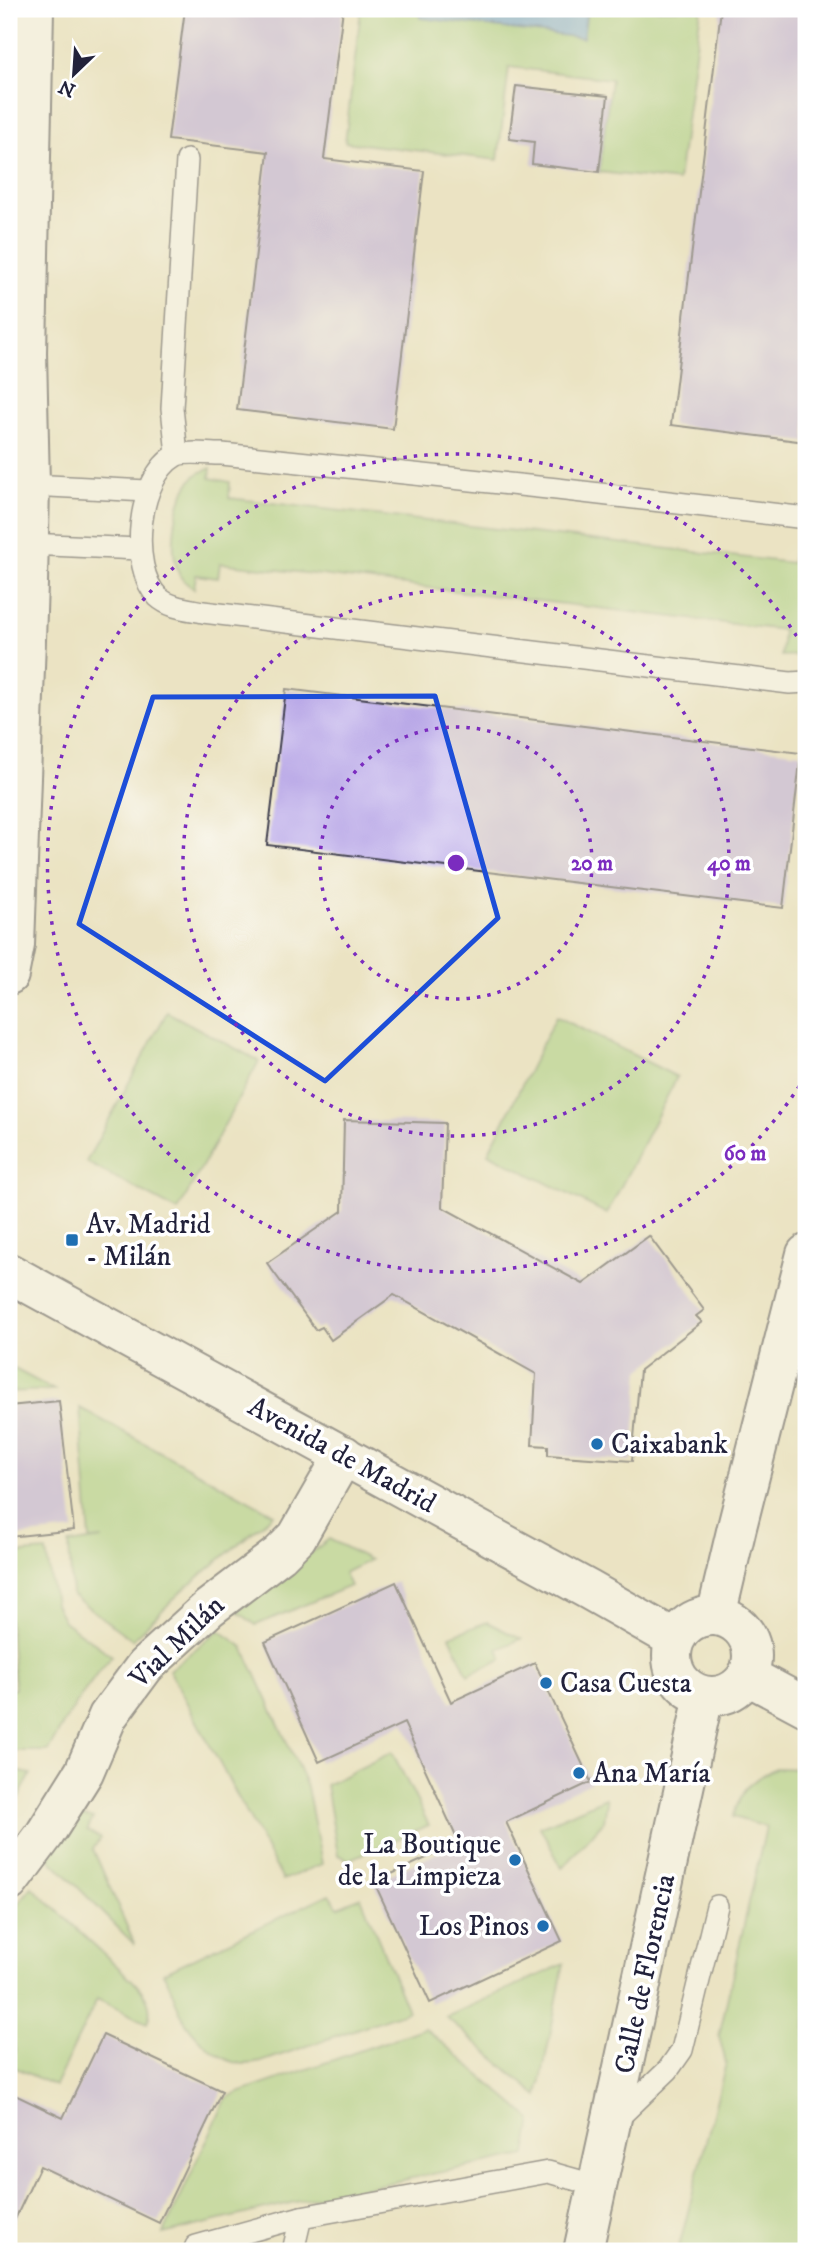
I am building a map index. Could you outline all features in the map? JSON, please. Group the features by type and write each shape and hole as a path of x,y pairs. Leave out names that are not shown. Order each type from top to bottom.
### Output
{"street":[{"path":"9,975 15,945 30,485 27,353 34,9"},
{"path":"716,1616 806,1254"},
{"name":"Avenida de Madrid","path":"9,1273 675,1639"},
{"name":"Vial Milán","path":"9,1882 46,1835 83,1772 108,1716 145,1666 209,1608 279,1554 297,1536 344,1455"},
{"path":"716,1616 731,1620 744,1630 751,1645 753,1660 748,1675 736,1689 721,1696 704,1696 690,1690 680,1681 672,1660 675,1639 685,1625 699,1617 716,1616"},
{"path":"748,1675 806,1707"},
{"name":"Calle de Florencia","path":"583,2251 704,1696"}],"lane":[{"path":"177,454 172,408 187,160"},
{"path":"806,518 222,454 177,454 162,466 147,491 139,549 146,578 158,597 173,606 764,680 806,682"},
{"path":"30,485 147,491"},
{"path":"28,544 139,549"},
{"path":"613,2123 668,2070 682,2050 717,1906"},
{"path":"190,2250 301,2217 548,2172 598,2186"},
{"path":"293,2251 301,2217"}],"highlighted area":[{"path":"435,696 498,918 325,1081 79,924 153,697"}],"green space":[{"path":"361,9 701,9 678,181 599,172 611,79 509,67 498,160 345,142"},
{"path":"211,468 210,478 230,482 229,498 792,563 796,540 806,541 806,655 781,656 783,630 220,563 218,578 196,575 194,589 182,579 176,563 176,522 178,508 189,484 196,475"},
{"path":"167,1012 259,1061 178,1211 86,1162"},
{"path":"556,1016 677,1077 607,1214 488,1153"},
{"path":"9,1366 54,1390 9,1392"},
{"path":"80,1408 274,1514 182,1591 132,1640 72,1595 69,1544 103,1539 90,1540"},
{"path":"329,1539 370,1560 344,1573 350,1586 256,1625 237,1611"},
{"path":"46,1551 55,1604 64,1621 112,1656 77,1702 48,1751 9,1751 9,1690 15,1689 9,1619 9,1554"},
{"path":"487,1622 521,1639 498,1649 502,1659 468,1675 450,1636"},
{"path":"219,1630 243,1647 307,1787 322,1864 283,1880 169,1670"},
{"path":"392,1752 429,1825 349,1860 338,1855 326,1785"},
{"path":"776,1768 806,1769 806,2251 678,2251 726,2063 719,2036 766,1827 733,1817 748,1786"},
{"path":"9,1770 31,1774 9,1816"},
{"path":"606,1798 604,1821 562,1868 540,1827"},
{"path":"74,1814 93,1819 87,1830 100,1838 93,1849 135,1945 49,1858"},
{"path":"32,1887 136,1984 147,1999 150,2010 147,2023 97,1999 55,2086 9,2065 15,2050 9,2027 9,1914"},
{"path":"329,1894 338,1907 361,1897 408,2011 261,2062 244,2064 225,2059 216,2053 199,2039 186,2022 163,1973"},
{"path":"564,1964 538,2096 446,2017"},
{"path":"425,2028 532,2120 526,2155 299,2201 163,2234 227,2097"}],"water":[{"path":"421,9 587,9 583,38 420,18"}],"building":[{"path":"185,9 343,9 324,159 424,171 393,429 237,410 268,152 168,140"},
{"path":"721,9 806,9 806,442 671,425"},
{"path":"516,86 608,96 599,172 532,164 534,142 509,139"},
{"path":"286,689 801,753 783,908 267,845"},
{"path":"344,1120 445,1123 442,1207 583,1284 649,1236 704,1310 696,1316 702,1322 640,1370 632,1461 548,1455 548,1446 532,1445 536,1374 394,1295 331,1340 322,1327 316,1330 267,1263 342,1211"},
{"path":"59,1401 74,1530 9,1537 9,1406"},
{"path":"396,1582 451,1702 535,1663 591,1782 506,1822 562,1941 430,2003 374,1882 459,1843 404,1723 319,1762 265,1642"},
{"path":"103,2035 222,2091 182,2175 159,2223 40,2166 9,2232 9,2092 63,2118"}],"place":[{"name":"Av. Madrid - Milán","path":"72,1240"},
{"name":"Caixabank","path":"597,1444"},
{"name":"Casa Cuesta","path":"546,1683"},
{"name":"Ana María","path":"579,1773"},
{"name":"La Boutique de la Limpieza","path":"515,1860"},
{"name":"Los Pinos","path":"543,1926"}]}
